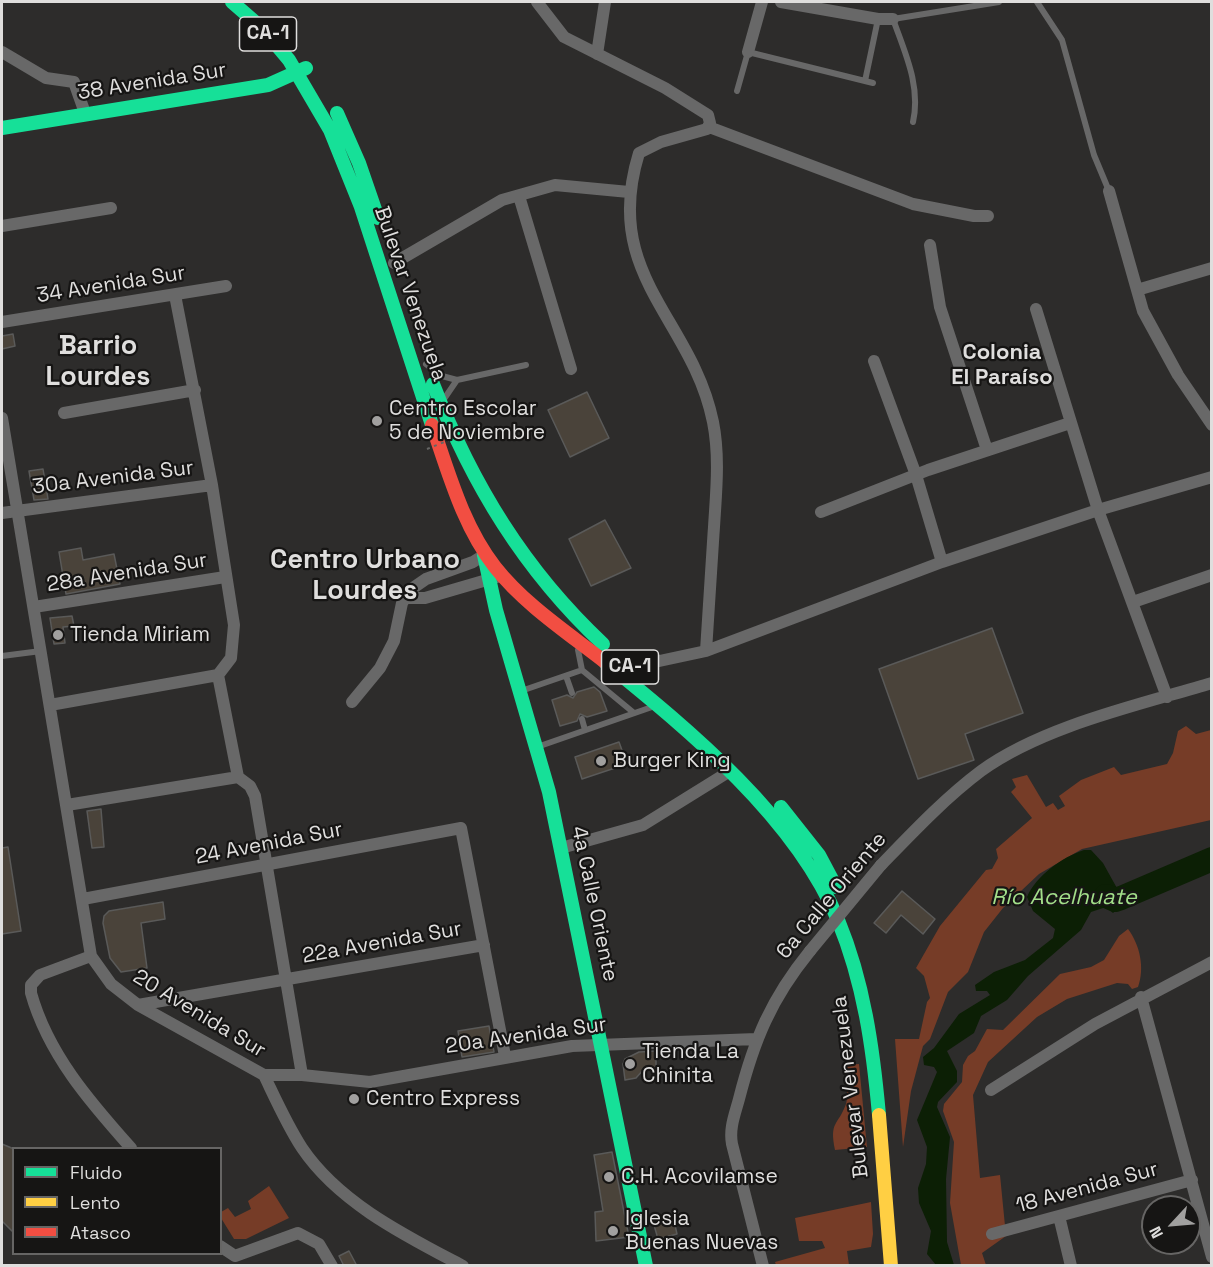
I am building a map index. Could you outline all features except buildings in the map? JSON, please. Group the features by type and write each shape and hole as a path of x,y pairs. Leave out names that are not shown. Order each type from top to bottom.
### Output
{"main road":[{"name":"Bulevar Venezuela","path":"232,2 329,98 359,163 441,406 464,457 518,549 543,586 570,615 731,756 800,828 819,855 848,911 866,962 882,1028 904,1266"},
{"name":"CA-1","path":"251,2 289,37 318,79"},
{"path":"289,37 303,70"},
{"name":"Bulevar Venezuela","path":"303,70 332,134 370,235 455,494 492,547 495,578 577,640 730,771 758,798 800,852 832,909 859,980 876,1082 891,1266"},
{"name":"38 Avenida Sur","path":"2,128 268,85 303,70"},
{"path":"492,547 518,549"},
{"name":"4a Calle Oriente","path":"495,578 561,848 646,1266"}],"street":[{"path":"537,2 561,35 665,88 708,115 709,127"},
{"path":"597,54 605,2"},
{"path":"748,52 762,2"},
{"path":"781,2 878,19 892,19"},
{"path":"2,52 46,78 74,82 85,113"},
{"path":"706,651 717,479 713,422 699,377 652,295 641,270 632,235 629,192 639,153 661,142 701,132 709,127"},
{"path":"709,127 913,204 974,216 988,216"},
{"path":"394,262 502,200 555,185 629,192"},
{"path":"1108,191 1143,311 1178,375 1212,425"},
{"path":"519,196 571,369"},
{"path":"2,226 111,208"},
{"path":"930,245 940,307 987,450"},
{"path":"1137,290 1212,268"},
{"name":"34 Avenida Sur","path":"2,322 226,286"},
{"path":"50,705 218,675 231,658 234,629 212,485 175,295"},
{"path":"1036,309 1098,510 1167,697"},
{"path":"874,362 916,475 942,562"},
{"path":"63,413 195,390"},
{"path":"2,422 91,956 38,977 31,985 31,993 66,1069 83,1095 129,1147"},
{"path":"821,512 916,475 1070,423"},
{"path":"637,673 650,663 706,651 942,562 1098,510 1212,477"},
{"name":"30a Avenida Sur","path":"2,513 212,485"},
{"path":"352,702 381,668 394,641 405,598 415,585 473,562 492,547"},
{"path":"1133,602 1212,575"},
{"name":"28a Avenida Sur","path":"34,607 225,577"},
{"path":"405,598 425,598 495,578"},
{"path":"218,675 238,777 250,786 255,796 302,1075"},
{"name":"6a Calle Oriente","path":"763,1266 731,1133 756,1039 781,988 881,865 928,817 982,770 1046,735 1212,683"},
{"path":"561,848 643,825 730,771"},
{"path":"67,805 238,777"},
{"name":"24 Avenida Sur","path":"83,899 461,828 484,945"},
{"path":"484,945 505,1056"},
{"name":"22a Avenida Sur","path":"138,1005 484,945"},
{"name":"20 Avenida Sur","path":"91,956 111,984 138,1005 264,1076 302,1075"},
{"path":"991,1090 1141,997 1212,962"},
{"path":"1141,997 1212,1257"},
{"name":"20a Avenida Sur","path":"302,1075 370,1082 505,1056 601,1043 756,1039"},
{"path":"264,1076 303,1149 338,1188 407,1237 463,1266"},
{"name":"18 Avenida Sur","path":"992,1234 1192,1180"},
{"path":"1059,1216 1071,1266"},
{"path":"222,1247 235,1256 298,1233 319,1244 332,1266"}],"lane":[{"path":"913,122 917,103 915,90 892,19 999,2"},
{"path":"1036,2 1062,40 1094,155 1108,191"},
{"path":"865,81 878,19"},
{"path":"737,91 748,52 873,83"},
{"path":"426,364 442,376 457,380 526,365"},
{"path":"441,406 446,394 457,380"},
{"path":"577,640 582,670 634,713"},
{"path":"2,656 41,651"},
{"path":"521,691 582,670"},
{"path":"566,676 572,693"},
{"path":"537,747 655,706"},
{"path":"582,719 585,730"}],"path":[{"path":"427,450 464,434"}],"shaded area":[{"path":"1186,726 1196,734 1211,730 1211,820 1082,849 1039,874 1003,908 984,932 968,972 948,992 930,1039 923,1046 911,1091 903,1147 895,1039 919,1039 927,1002 930,998 924,976 916,968 940,926 986,870 992,869 998,858 996,849 1032,818 1011,792 1016,787 1012,779 1027,775 1046,807 1053,803 1058,810 1065,806 1059,796 1081,780 1114,767 1121,775 1167,764 1173,753 1178,731"},
{"path":"1128,929 1136,942 1140,957 1141,972 1138,987 1132,989 1128,984 1117,983 1067,999 1037,1017 988,1062 973,1095 980,1178 1000,1175 1006,1236 982,1253 986,1265 961,1265 950,1203 954,1142 943,1111 944,1104 962,1082 963,1065 968,1056 975,1051 987,1029 1003,1030 1060,974 1091,967 1104,960 1119,936"},
{"path":"859,1064 867,1147 835,1150 833,1134 835,1124 847,1099 845,1074 847,1065"},
{"path":"269,1186 289,1218 246,1239 234,1239 222,1220 222,1211 228,1208 235,1217 251,1209 248,1201"},
{"path":"871,1202 873,1234 871,1247 847,1251 849,1265 776,1265 775,1262 825,1248 822,1241 799,1241 795,1218"}],"water":[{"name":"Río Acelhuate","path":"1084,850 1091,850 1103,863 1118,890 1137,891 1113,913 1106,907 1091,912 1081,930 1028,976 1007,1000 981,1016 974,1033 947,1051 957,1071 957,1082 938,1102 937,1107 950,1137 946,1179 947,1242 954,1265 936,1265 927,1254 931,1231 919,1203 918,1188 926,1164 927,1147 917,1120 937,1072 934,1067 924,1065 923,1057 934,1048 959,1014 990,995 987,991 976,991 975,985 994,972 1025,960 1053,938 1055,929 1033,911 1027,897 1031,889 1051,868 1067,857"}],"waterway":[{"name":"Río Acelhuate","path":"1106,896 1115,900 1121,898 1212,859"}],"traffic: fast":[{"path":"232,2 263,29 289,60 330,130 361,207 432,425"},
{"path":"2,128 268,85 306,68"},
{"path":"337,113 359,163 378,218"},
{"path":"433,384 465,456 503,524 549,586 603,644"},
{"path":"484,555 496,610 549,792 646,1266"},
{"path":"605,662 671,717 737,778 796,846 819,882 838,920 855,968 870,1040 879,1115"},
{"path":"781,807 819,855 836,887"}],"traffic: slow":[{"path":"879,1115 891,1266"}],"traffic: jam":[{"path":"432,425 465,517 495,567 533,606 605,662"}],"place":[{"name":"Centro Escolar 5 de Noviembre","path":"377,421"},
{"name":"Tienda Miriam","path":"58,635"},
{"name":"Burger King","path":"601,761"},
{"name":"Tienda La Chinita","path":"630,1064"},
{"name":"Centro Express","path":"354,1099"},
{"name":"C.H. Acovilamse","path":"609,1177"},
{"name":"Iglesia Buenas Nuevas","path":"613,1231"}],"district":[{"name":"Barrio Lourdes","path":"98,362"},
{"name":"Colonia El Paraíso","path":"1002,366"},
{"name":"Centro Urbano Lourdes","path":"365,576"}]}
